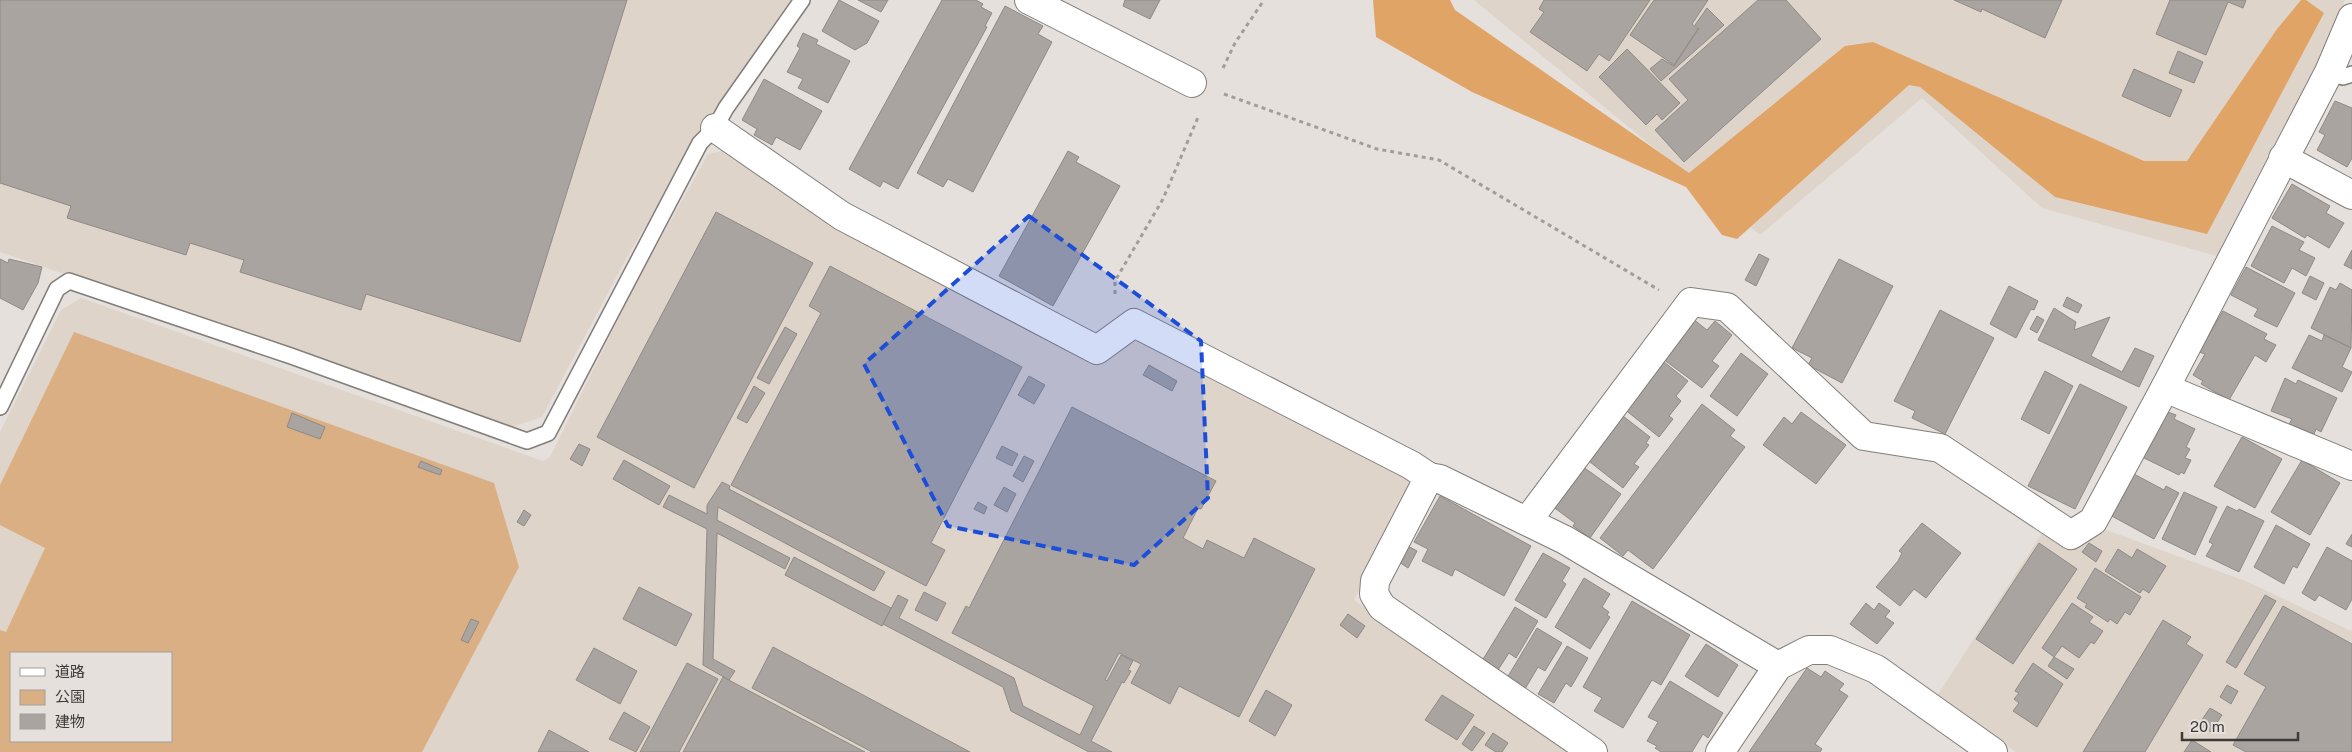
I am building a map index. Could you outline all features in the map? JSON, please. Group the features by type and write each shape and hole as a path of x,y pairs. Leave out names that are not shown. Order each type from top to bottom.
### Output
{"street":[{"path":"1029,0 1192,83"},
{"path":"1528,520 1691,302 1727,308 1864,436 1940,448 2071,535 2093,521 2165,388 2283,158 2340,73 2352,18"},
{"path":"715,128 842,216 1097,350 1120,331 1134,323 1411,465 1429,477 1440,478 1528,520 1778,666"},
{"path":"2283,158 2352,195"},
{"path":"2165,388 2351,462"},
{"path":"1429,477 1375,581 1374,594 1382,607 1593,752"},
{"path":"1720,752 1778,666 1808,650 1830,650 1876,669 1993,752"}],"lane":[{"path":"0,407 56,288 69,281 291,356 527,441 548,433 700,143 715,128 726,108 802,0"}],"path":[{"path":"1219,76 1235,43 1264,0"},
{"path":"1218,92 1377,149 1439,160 1688,306"},
{"path":"1120,331 1114,320 1116,281 1162,199 1201,111"}],"highlighted area":[{"path":"1029,216 1201,341 1208,498 1134,565 948,526 864,364"}],"shaded area":[{"path":"0,0 791,0 712,114 627,257 542,417 512,427 0,252"},
{"path":"1373,0 1450,0 1455,10 1689,173 1845,46 1873,42 2144,161 2187,161 2277,29 2301,0 2306,0 2324,13 2207,234 2055,197 1920,87 1909,85 1737,239 1722,235 1686,187 1472,92 1376,37"},
{"path":"1474,0 2345,0 2319,69 2217,256 2042,208 1922,98 1760,235"},
{"path":"727,150 841,231 1101,365 1125,341 1145,341 1407,476 1411,494 1354,600 1571,752 0,752 0,432 61,310 81,298 543,461 550,457 638,279 708,154"},
{"path":"2101,528 2248,582 2351,631 2352,629 2352,752 2016,752 1937,696 2044,530 2076,549"}],"green space":[{"path":"74,332 494,483 519,567 422,752 0,752 0,630 6,632 45,548 0,525 0,485"}],"building":[{"path":"0,0 627,0 520,342 366,294 361,310 240,272 244,260 190,243 186,255 67,218 71,206 0,183"},
{"path":"839,0 879,21 867,43 855,50 822,31"},
{"path":"858,0 888,0 881,12"},
{"path":"942,0 976,0 983,4 981,7 992,13 985,26 987,27 898,189 883,181 880,187 849,169"},
{"path":"1125,0 1160,0 1150,19 1123,6"},
{"path":"1544,0 1650,0 1609,61 1599,54 1587,71 1530,32 1544,12 1539,9"},
{"path":"1654,0 1708,0 1692,24 1698,29 1674,65 1630,35"},
{"path":"1758,0 1786,0 1821,39 1684,162 1655,130 1688,100 1669,79"},
{"path":"1954,0 2062,0 2045,38 1982,9 1981,12"},
{"path":"2170,0 2246,0 2243,8 2228,2 2206,55 2156,34"},
{"path":"1005,6 1043,26 1038,34 1052,42 973,192 948,179 943,187 917,173"},
{"path":"1707,8 1724,25 1661,81 1650,69 1662,59 1674,66 1699,28 1695,25"},
{"path":"803,33 818,40 816,44 850,61 828,103 798,88 803,79 787,72 800,48 797,46"},
{"path":"1627,49 1680,103 1662,120 1657,114 1646,125 1599,77"},
{"path":"2178,51 2203,62 2194,83 2169,73"},
{"path":"2134,69 2182,90 2170,117 2122,96"},
{"path":"764,79 822,111 800,150 776,137 772,145 754,135 757,129 742,120"},
{"path":"2335,101 2352,108 2352,158 2347,167 2317,150 2325,135 2319,132"},
{"path":"1068,151 1079,157 1076,162 1120,186 1053,306 999,276"},
{"path":"2292,184 2330,206 2326,213 2344,223 2329,248 2307,235 2305,238 2272,218"},
{"path":"716,212 813,263 694,488 597,437"},
{"path":"2272,226 2304,242 2299,250 2315,258 2306,276 2292,268 2284,283 2251,266"},
{"path":"2352,250 2352,269 2344,265"},
{"path":"1759,254 1769,259 1756,286 1745,280"},
{"path":"0,259 8,263 9,259 42,267 38,283 23,310 0,298"},
{"path":"1839,259 1893,286 1842,383 1808,365 1812,358 1792,348"},
{"path":"830,266 1022,367 931,543 945,550 926,586 731,485 821,313 809,306"},
{"path":"2246,267 2295,293 2277,327 2254,316 2258,309 2231,295"},
{"path":"2310,276 2324,283 2316,300 2302,293"},
{"path":"2340,283 2352,290 2351,348 2311,328 2330,287 2336,290"},
{"path":"2009,286 2038,301 2034,310 2031,309 2016,338 1990,324"},
{"path":"2067,297 2082,305 2078,313 2063,306"},
{"path":"2054,308 2076,322 2074,330 2110,317 2091,356 2122,372 2135,348 2154,356 2139,387 2038,340"},
{"path":"1940,310 1994,338 1945,434 1912,418 1915,411 1894,401"},
{"path":"2223,311 2267,334 2264,339 2276,345 2266,362 2255,355 2229,400 2201,384 2203,381 2193,375 2205,354 2199,352"},
{"path":"2037,316 2044,320 2037,333 2030,329"},
{"path":"1693,319 1707,330 1715,321 1732,335 1712,361 1719,366 1702,388 1663,359"},
{"path":"785,327 797,334 769,384 757,378"},
{"path":"2309,335 2322,341 2324,335 2351,348 2342,367 2352,372 2342,392 2292,368"},
{"path":"1741,353 1768,374 1737,416 1710,396"},
{"path":"1664,362 1688,381 1676,396 1681,401 1669,416 1673,419 1659,437 1623,408 1650,375 1652,378"},
{"path":"1149,365 1177,381 1172,391 1143,375"},
{"path":"2045,371 2073,386 2049,434 2021,419"},
{"path":"1029,376 1045,385 1034,404 1018,395"},
{"path":"2285,378 2296,384 2298,380 2337,398 2321,432 2316,429 2314,434 2289,424 2292,419 2271,411"},
{"path":"2080,384 2127,407 2075,509 2028,486"},
{"path":"754,386 765,393 747,423 737,418"},
{"path":"1702,404 1735,430 1730,436 1745,447 1653,569 1628,550 1623,556 1600,538"},
{"path":"1072,407 1216,481 1201,509 1198,508 1183,538 1203,549 1207,540 1244,558 1254,538 1315,569 1239,717 1179,686 1170,704 1131,683 1141,664 1119,653 1105,680 1107,681 1121,655 1133,661 1128,670 1131,671 1124,683 1122,682 1091,741 1112,752 1089,752 1011,711 1003,687 883,624 898,595 908,600 899,618 1014,678 1023,706 1080,735 1094,706 952,633 966,606 969,608"},
{"path":"2165,411 2176,415 2174,419 2195,429 2186,447 2190,449 2185,458 2191,460 2184,474 2181,472 2179,475 2140,456"},
{"path":"1801,412 1846,445 1816,484 1763,445 1784,417 1792,424"},
{"path":"292,413 325,427 320,439 287,427"},
{"path":"1619,413 1650,437 1646,443 1649,445 1634,464 1639,467 1623,488 1585,458"},
{"path":"2242,437 2282,459 2255,508 2214,486"},
{"path":"579,444 590,449 582,466 570,459"},
{"path":"1002,446 1018,454 1012,466 996,458"},
{"path":"1024,456 1034,461 1023,482 1013,476"},
{"path":"624,460 670,486 659,505 613,479"},
{"path":"2302,460 2340,483 2310,535 2271,512"},
{"path":"421,461 442,470 440,475 418,467"},
{"path":"1579,464 1621,494 1590,538 1573,526 1575,523 1552,506"},
{"path":"2132,473 2164,490 2166,486 2179,493 2154,539 2110,515"},
{"path":"722,482 730,486 729,489 885,572 874,591 718,507 717,520 790,558 785,569 717,533 713,659 735,671 729,680 703,665 707,529 663,507 669,495 707,514 707,505"},
{"path":"1004,487 1016,494 1007,512 994,505"},
{"path":"2184,492 2217,507 2195,555 2162,539"},
{"path":"1440,496 1531,546 1504,596 1455,569 1452,576 1422,561 1428,549 1414,542"},
{"path":"978,502 987,507 984,514 974,509"},
{"path":"2227,506 2237,511 2239,509 2264,521 2239,572 2206,556 2213,544 2209,542"},
{"path":"524,510 531,515 524,526 517,522"},
{"path":"1922,523 1961,553 1926,598 1914,589 1900,606 1876,587 1898,561 1902,553 1899,551"},
{"path":"2276,525 2310,544 2297,568 2293,566 2284,584 2254,567"},
{"path":"2352,534 2352,547 2346,544"},
{"path":"2039,543 2077,569 2013,664 1976,639"},
{"path":"2089,543 2102,551 2096,562 2082,552"},
{"path":"1408,546 1417,551 1408,568 1399,562"},
{"path":"2327,547 2352,561 2352,599 2346,610 2319,595 2315,601 2302,593"},
{"path":"2118,549 2132,558 2137,549 2166,566 2149,593 2143,589 2140,593 2105,571"},
{"path":"1543,553 1570,568 1562,581 1566,584 1546,618 1515,600"},
{"path":"794,557 891,608 882,626 785,575"},
{"path":"2095,568 2141,597 2130,615 2125,612 2117,624 2110,619 2108,622 2085,607 2087,604 2077,598"},
{"path":"1584,578 1610,594 1602,607 1609,612 1607,615 1610,617 1590,649 1555,627"},
{"path":"639,587 692,614 676,646 623,619"},
{"path":"924,592 946,603 937,621 915,610"},
{"path":"2265,595 2276,601 2236,668 2226,662"},
{"path":"1632,601 1690,635 1661,685 1652,680 1623,728 1594,711 1602,698 1583,687"},
{"path":"1866,603 1874,610 1879,603 1890,611 1885,617 1894,623 1877,644 1850,624"},
{"path":"2072,603 2093,617 2089,622 2103,631 2094,644 2091,642 2079,658 2062,646 2054,657 2042,648"},
{"path":"2283,606 2352,644 2352,752 2246,752 2233,745 2266,687 2244,674"},
{"path":"1515,607 1538,621 1516,658 1509,653 1498,670 1482,661"},
{"path":"1348,614 1365,626 1357,638 1340,625"},
{"path":"471,619 479,622 468,643 461,640"},
{"path":"2163,620 2191,637 2186,644 2203,655 2145,752 2083,752"},
{"path":"1537,628 1562,643 1545,671 1538,667 1525,689 1507,678"},
{"path":"1706,644 1738,665 1718,697 1685,676"},
{"path":"1567,646 1588,658 1571,687 1566,683 1554,703 1538,694"},
{"path":"773,647 970,752 872,752 752,688"},
{"path":"594,648 637,671 620,704 576,680"},
{"path":"2054,657 2074,669 2067,679 2048,666"},
{"path":"687,663 718,679 679,752 640,752"},
{"path":"2033,663 2063,684 2037,727 2013,711 2019,703 2014,699 2019,693 2015,691"},
{"path":"1807,668 1821,677 1825,671 1844,684 1839,690 1848,696 1815,744 1822,749 1820,752 1749,752"},
{"path":"723,677 865,752 683,752"},
{"path":"1670,681 1723,713 1708,738 1703,734 1692,752 1661,752 1655,748 1657,746 1647,741 1658,722 1648,717"},
{"path":"2227,685 2238,691 2231,704 2220,697"},
{"path":"1266,690 1292,705 1275,736 1249,721"},
{"path":"1442,695 1474,715 1457,740 1425,720"},
{"path":"2210,708 2222,715 2211,732 2199,724"},
{"path":"624,712 650,727 636,752 609,739"},
{"path":"1474,726 1485,733 1472,751 1462,744"},
{"path":"549,730 589,752 538,752"},
{"path":"1493,733 1508,743 1502,752 1496,752 1485,745"},
{"path":"2192,740 2211,752 2184,752"}]}
